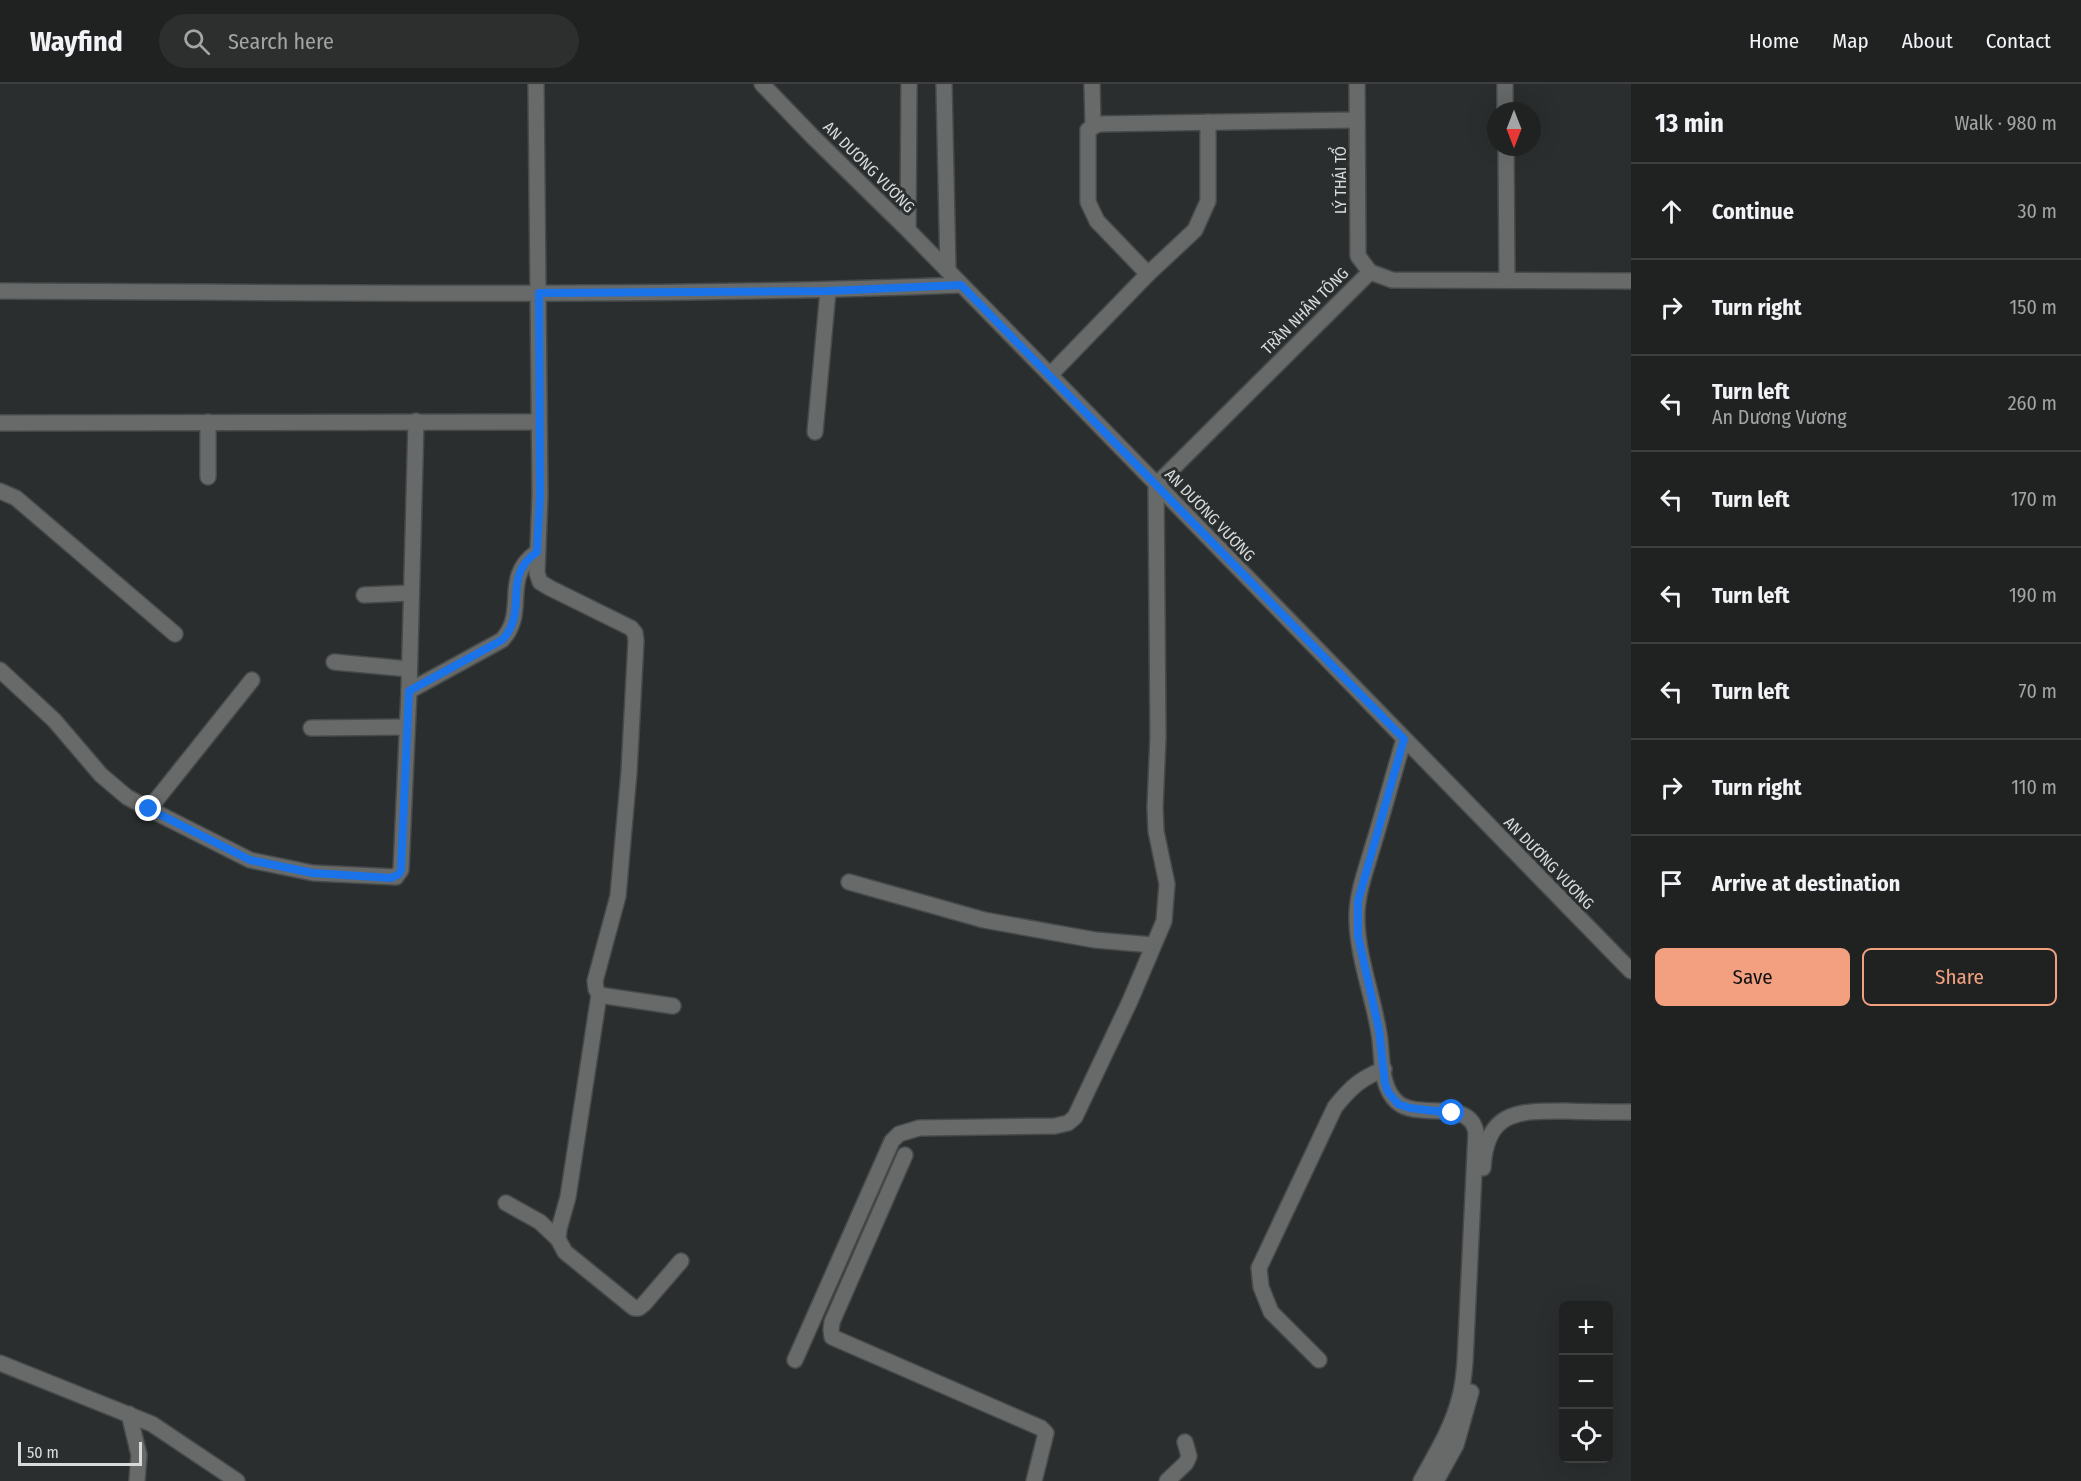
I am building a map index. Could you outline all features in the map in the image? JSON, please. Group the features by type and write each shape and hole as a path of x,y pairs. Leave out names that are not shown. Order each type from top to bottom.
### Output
{"street":[{"path":"536,84 540,495 537,573 540,582 631,628 635,633 629,771 618,896 595,981 599,995 568,1197 558,1239"},
{"name":"AN DƯƠNG VƯƠNG","path":"762,84 908,230 1631,971"},
{"path":"908,230 909,84"},
{"path":"944,84 948,272"},
{"path":"1092,84 1093,126"},
{"name":"LÝ THÁI TỔ","path":"1357,84 1358,256 1370,272"},
{"path":"1505,84 1505,102"},
{"path":"1148,274 1097,221 1088,202 1088,130 1093,126 1098,124 1358,120"},
{"path":"1050,375 1148,274 1195,230 1208,201 1208,122"},
{"path":"1506,156 1506,280"},
{"name":"TRẦN NHÂN TÔNG","path":"1156,485 1370,272 1392,280 1631,281"},
{"path":"0,291 539,293 828,291 961,285"},
{"path":"815,432 828,291"},
{"path":"0,670 54,720 101,775 127,797 149,809 250,860 313,873 396,877 401,870 410,669 416,421"},
{"path":"208,422 208,477"},
{"path":"0,423 539,422"},
{"path":"795,1360 892,1140 899,1134 919,1128 1055,1126 1068,1123 1075,1118 1130,1001 1164,921 1167,884 1156,831 1158,737 1156,485"},
{"path":"0,491 16,498 175,634"},
{"path":"409,691 502,640 514,623 517,583 521,567 537,552"},
{"path":"364,595 411,594"},
{"path":"334,662 410,669"},
{"path":"149,809 252,680"},
{"path":"311,728 407,727"},
{"path":"1404,739 1358,901 1358,936 1379,1030 1388,1092 1398,1104 1410,1108 1466,1116 1474,1124 1476,1132 1462,1388 1459,1402 1442,1442 1421,1481"},
{"path":"849,882 984,920 1085,939 1153,945"},
{"path":"599,995 672,1006"},
{"path":"1319,1360 1271,1312 1261,1287 1259,1268 1335,1107 1348,1090 1362,1078 1384,1069"},
{"path":"1436,1481 1456,1445 1469,1403 1474,1372 1484,1159 1488,1138 1507,1118 1525,1111 1631,1112"},
{"path":"905,1155 832,1322 832,1337 1041,1428 1046,1433 1034,1481"},
{"path":"506,1203 540,1222 558,1239 565,1252 634,1308 639,1308 644,1304 681,1261"},
{"path":"0,1363 152,1424 237,1481"},
{"path":"129,1414 139,1455 137,1481"},
{"path":"1167,1481 1189,1456 1185,1442"}],"route":[{"path":"149,809 250,860 313,873 391,878 399,874 409,691 502,640 514,623 517,583 521,567 537,552 540,495 539,293 828,291 961,285 1404,739 1358,901 1358,936 1379,1030 1388,1092 1398,1104 1410,1108 1452,1113"}]}
